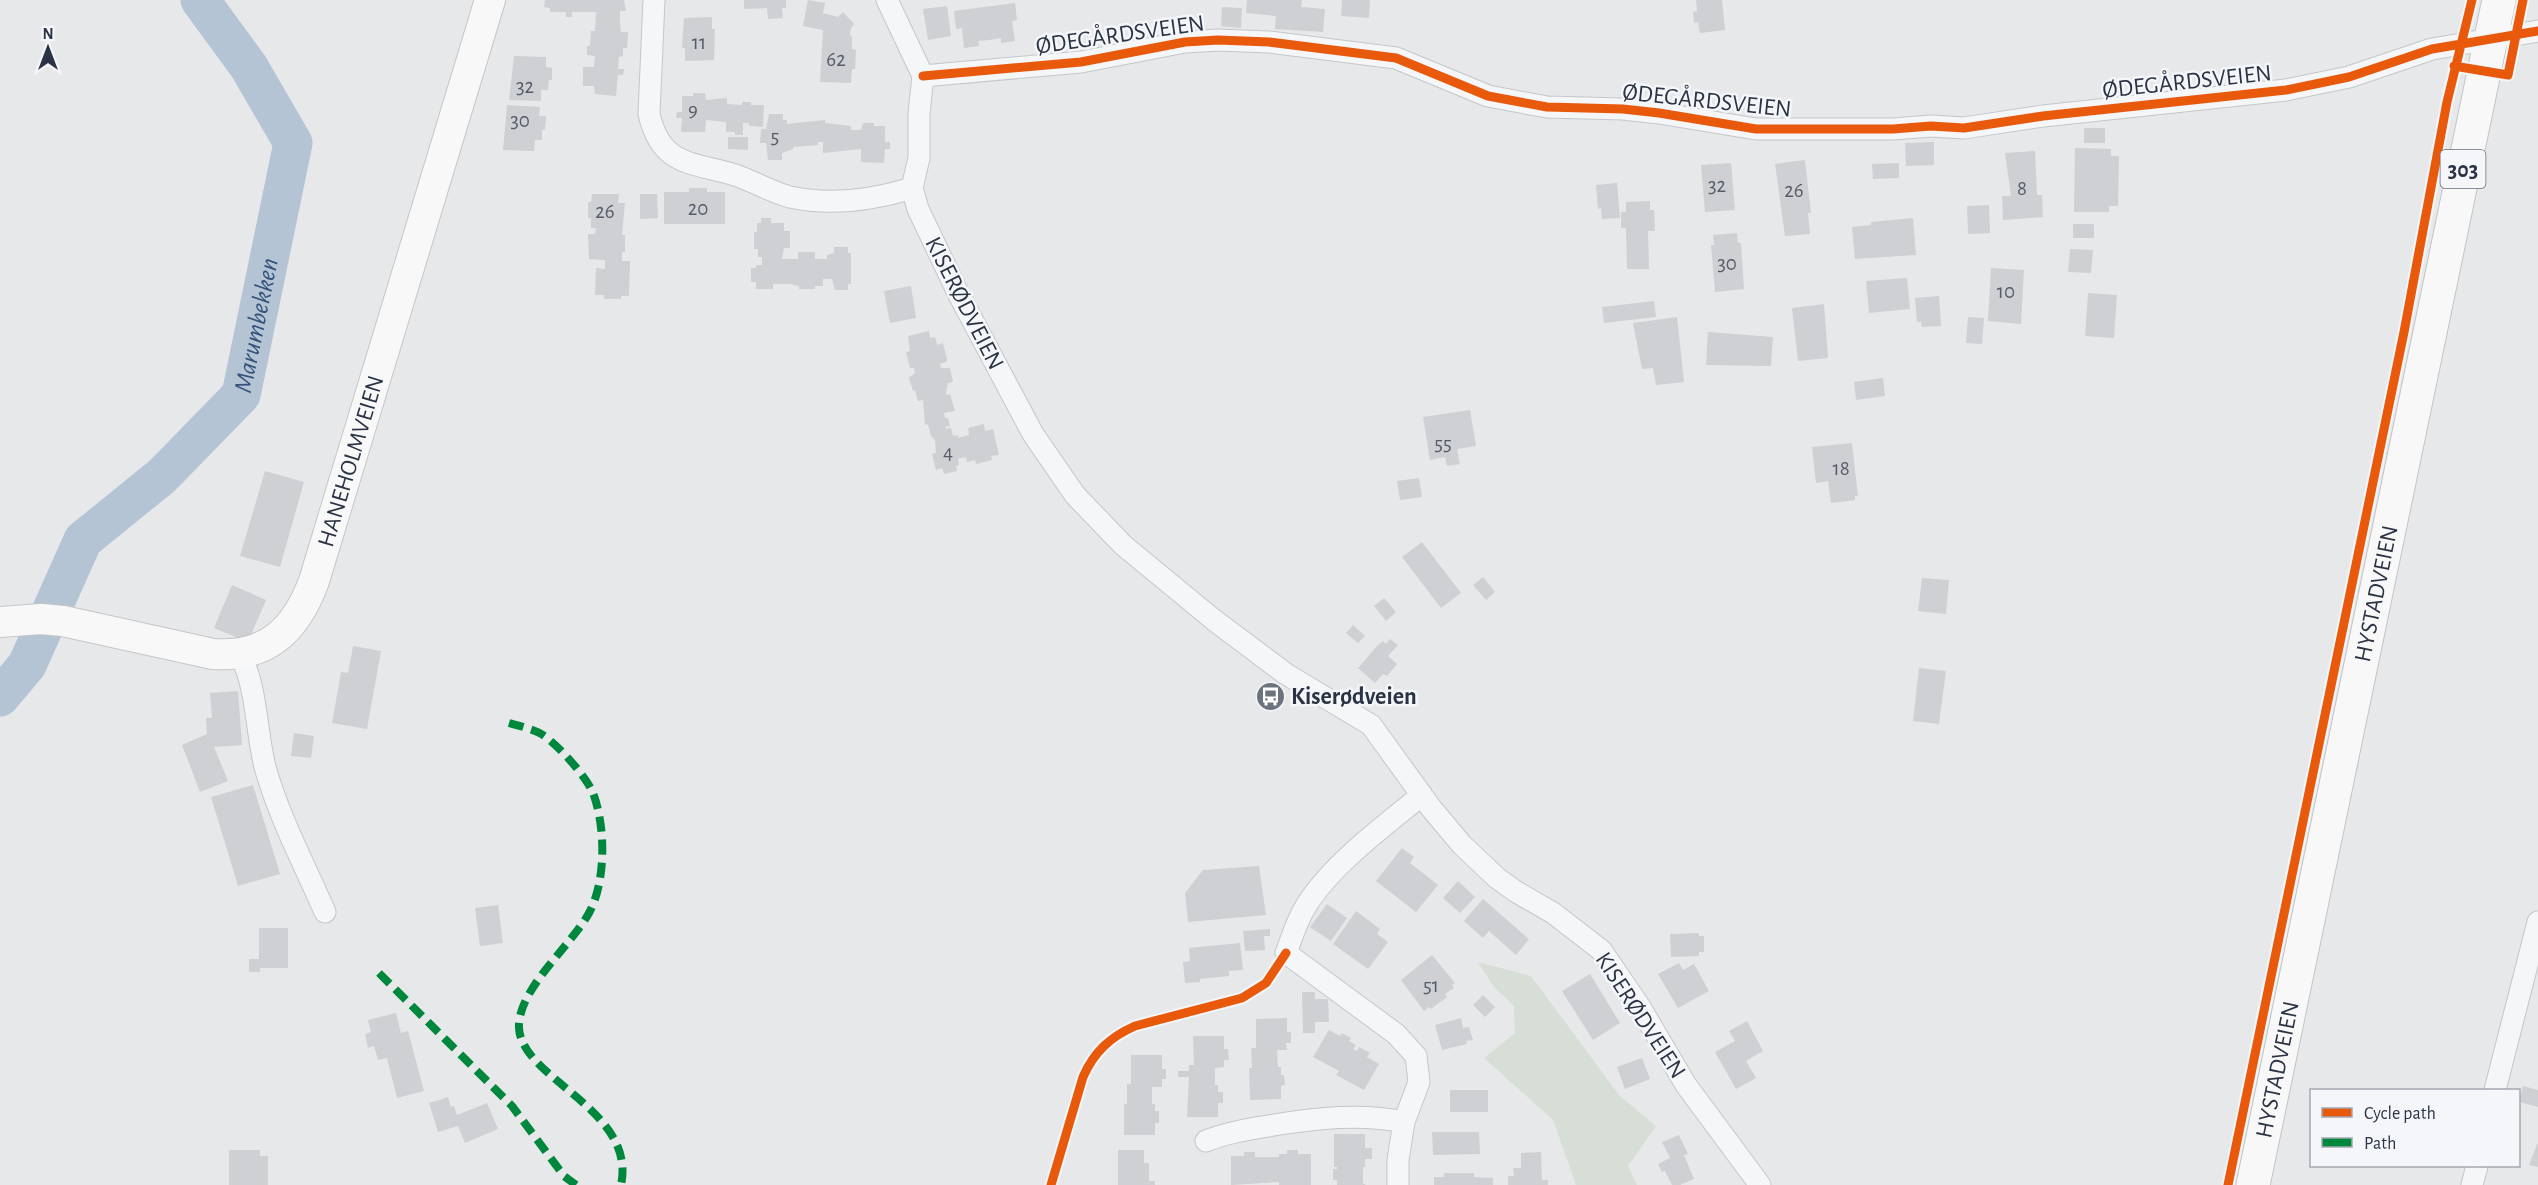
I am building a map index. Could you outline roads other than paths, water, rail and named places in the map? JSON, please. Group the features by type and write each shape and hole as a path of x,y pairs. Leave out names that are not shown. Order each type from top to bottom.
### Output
{"main road":[{"name":"HANEHOLMVEIEN","path":"0,622 52,620 213,654 240,655 266,646 294,621 309,595 490,0"},
{"name":"HYSTADVEIEN","path":"2253,1185 2499,0"}],"street":[{"path":"654,0 649,114 653,133 658,141 676,158 698,168 726,173 783,195 806,199 849,201 884,197 912,188 919,158 919,113 923,76 887,0"},
{"name":"ØDEGÅRDSVEIEN","path":"923,76 1081,62 1185,42 1228,40 1269,42 1396,58 1488,96 1547,107 1623,109 1756,129 1893,129 1931,126 1964,128 2043,116 2286,90 2349,77 2432,49 2538,31"},
{"name":"KISERØDVEIEN","path":"912,188 927,230 958,293 1033,434 1075,495 1123,545 1214,620 1286,674 1371,725 1462,845 1497,878 1554,913 1602,950 1686,1084 1760,1185"},
{"path":"240,655 247,668 260,748 273,792 325,912"},
{"path":"1398,1185 1398,1160 1404,1122 1419,1082 1420,1071 1414,1051 1343,993 1286,953 1305,906 1320,886 1345,861 1422,795"},
{"path":"2494,1089 2538,922"},
{"path":"1206,1141 1243,1130 1306,1119 1382,1118 1404,1122"},
{"path":"2472,1185 2477,1167"}],"waterway":[{"name":"Marumbekken","path":"0,697 27,665 83,540 162,476 241,395 293,143 249,67 200,0"}],"place":[{"name":"Kiserødveien","path":"1270,696"}]}
